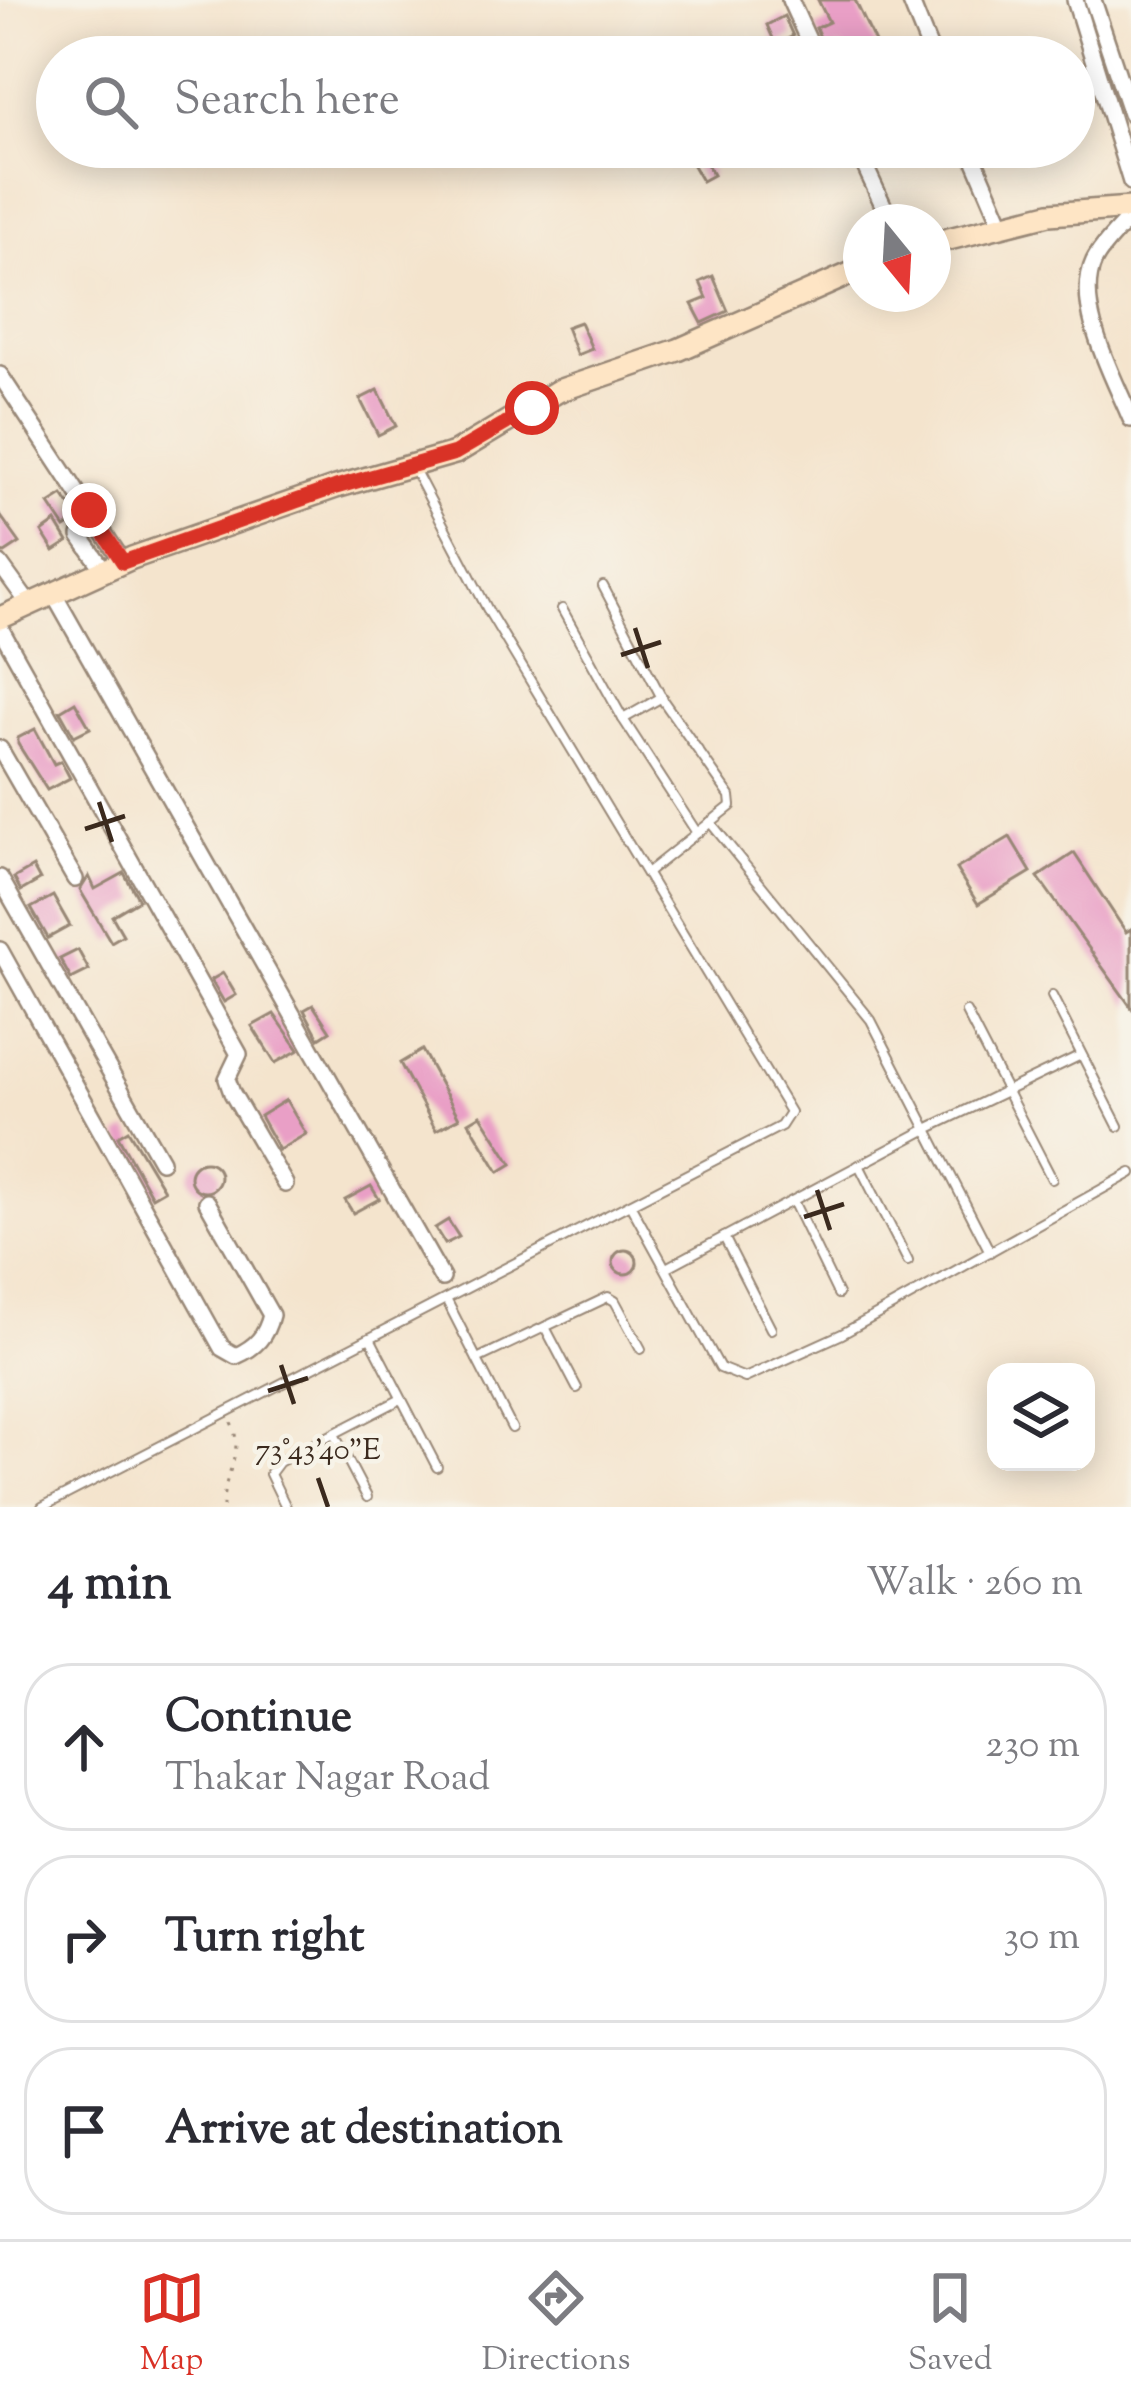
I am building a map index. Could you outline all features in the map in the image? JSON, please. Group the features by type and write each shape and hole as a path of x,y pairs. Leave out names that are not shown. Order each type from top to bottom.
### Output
{"street":[{"path":"790,0 806,36"},
{"path":"910,0 925,36"},
{"path":"1075,0 1086,36"},
{"path":"1093,0 1131,114"},
{"path":"1095,65 1131,182"},
{"path":"866,168 883,204"},
{"path":"978,168 1002,224"},
{"path":"951,238 1049,214 1131,212"},
{"path":"1131,212 1095,260 1088,284 1097,329 1131,418"},
{"path":"0,618 113,566 488,438 558,392 678,350 843,276"},
{"path":"0,375 113,566"},
{"path":"80,536 113,566"},
{"path":"0,564 29,604"},
{"path":"53,593 442,1278"},
{"path":"0,628 239,1054 227,1079 232,1094 285,1184"},
{"path":"0,749 75,879"},
{"path":"0,878 161,1161"},
{"path":"0,950 222,1348 236,1356 267,1331 271,1316 208,1202"}],"lane":[{"path":"42,1507 781,1126 790,1112 490,612 412,465"},
{"path":"603,586 688,741 726,784 731,806 648,872"},
{"path":"562,609 623,719 697,833"},
{"path":"623,719 662,697"},
{"path":"710,823 871,1020 990,1252"},
{"path":"1052,996 1118,1126"},
{"path":"966,1012 1052,1179"},
{"path":"666,1268 927,1129 1081,1055"},
{"path":"859,1165 908,1261"},
{"path":"630,1204 720,1368 745,1378 842,1334 1131,1173"},
{"path":"794,1201 838,1294"},
{"path":"724,1238 771,1329"},
{"path":"477,1359 608,1297 615,1300 641,1349"},
{"path":"446,1299 512,1428"},
{"path":"545,1327 577,1388"},
{"path":"370,1338 436,1467"},
{"path":"286,1507 270,1474 279,1462 401,1399"},
{"path":"334,1433 367,1497"}],"path":[{"path":"223,1507 223,1482 237,1461 238,1437 226,1413"}],"building":[{"path":"818,0 855,0 872,36 820,36 816,28 829,22"},
{"path":"784,16 793,36 772,36 767,25"},
{"path":"694,168 709,168 713,175 702,181"},
{"path":"713,276 728,311 702,323 692,304 707,298 700,282"},
{"path":"580,322 592,349 577,355 566,327"},
{"path":"378,390 396,426 378,435 360,399"},
{"path":"63,495 79,519 65,528 49,504"},
{"path":"0,515 20,543 5,553 0,552"},
{"path":"56,522 68,542 54,551 42,532"},
{"path":"75,702 90,728 74,736 60,711"},
{"path":"35,729 54,764 61,761 70,778 47,790 18,744 18,738"},
{"path":"1010,837 1031,872 978,904 956,869"},
{"path":"1074,853 1126,932 1131,929 1131,1007 1038,877"},
{"path":"33,867 40,880 21,891 14,878"},
{"path":"124,873 139,900 112,916 123,935 111,942 80,890 89,876 95,889"},
{"path":"53,896 70,926 48,938 31,908"},
{"path":"78,950 89,970 71,979 60,959"},
{"path":"223,973 236,995 224,1002 211,980"},
{"path":"313,1005 330,1031 319,1038 304,1010"},
{"path":"274,1014 299,1050 275,1063 252,1026"},
{"path":"422,1050 459,1118 436,1130 400,1063"},
{"path":"286,1100 306,1134 279,1150 260,1116"},
{"path":"481,1115 512,1164 499,1172 469,1122"},
{"path":"128,1130 164,1190 152,1197 118,1136"},
{"path":"205,1162 220,1177 205,1192 190,1177"},
{"path":"371,1186 379,1199 353,1213 345,1200"},
{"path":"448,1220 459,1237 445,1244 435,1228"},
{"path":"625,1250 637,1262 625,1274 613,1262"}],"route":[{"path":"89,510 123,562 336,487 455,453 488,438 532,408"}]}
